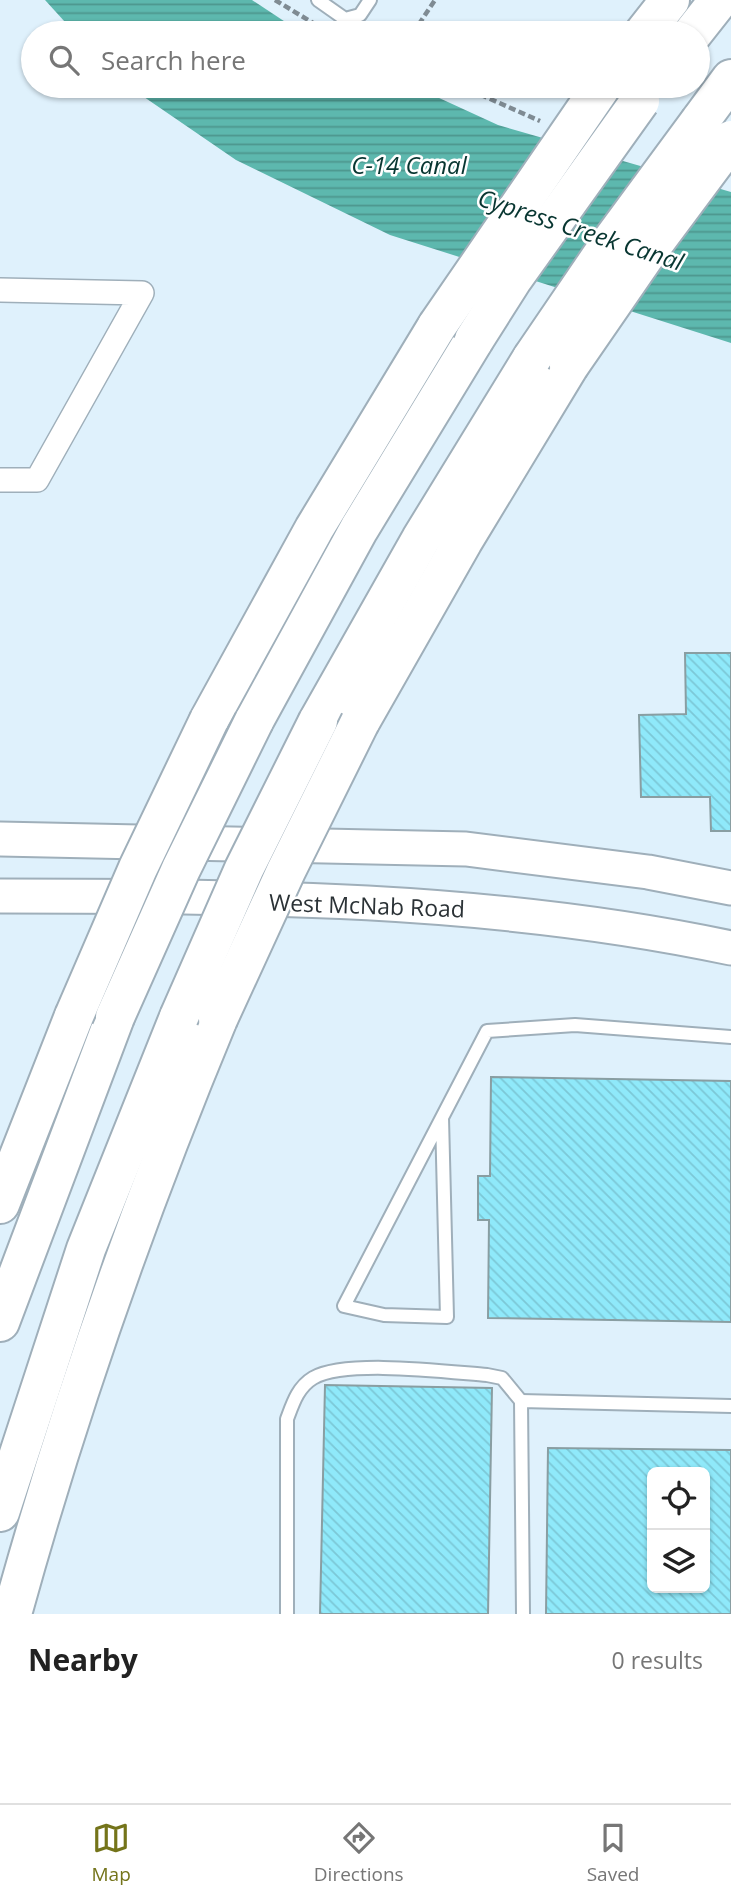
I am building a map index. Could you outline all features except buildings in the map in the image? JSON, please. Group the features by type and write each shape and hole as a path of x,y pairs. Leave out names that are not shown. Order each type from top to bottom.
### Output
{"highway":[{"path":"630,21 640,0"},
{"path":"653,21 670,0"},
{"path":"702,21 719,0"},
{"path":"12,1614 66,1427 156,1172 218,1019 286,870 360,722 463,541 569,366 649,250 716,130 731,79"},
{"path":"0,1204 74,1016 138,867 209,720 314,529 437,326 555,149 593,98"},
{"path":"0,1322 115,1017 181,869 254,721 359,529 474,340 512,281 642,98"},
{"path":"0,1511 86,1249 179,1017 238,881 318,721 441,505 532,358 606,249 716,130"}],"main road":[{"path":"0,839 466,849 648,872 731,888"},
{"name":"West McNab Road","path":"0,896 440,906 617,926 731,948"}],"street":[{"path":"0,290 142,293 37,480 0,480"}],"lane":[{"path":"318,0 345,19 360,15 370,0"},
{"path":"442,1118 447,1317 384,1315 344,1306 487,1031 575,1025 731,1037"},
{"path":"287,1614 287,1419 296,1395 313,1378 349,1368 487,1375 502,1378 521,1401 523,1614"},
{"path":"521,1401 731,1406"}],"path":[{"path":"275,0 313,21"},
{"path":"421,21 435,0"}],"water":[{"path":"45,0 252,0 284,21 64,21"},
{"name":"C-14 Canal","path":"146,98 439,98 498,125 731,192 731,343 390,235 236,160"}],"water label":[{"name":"Cypress Creek Canal","path":"581,229"}]}
